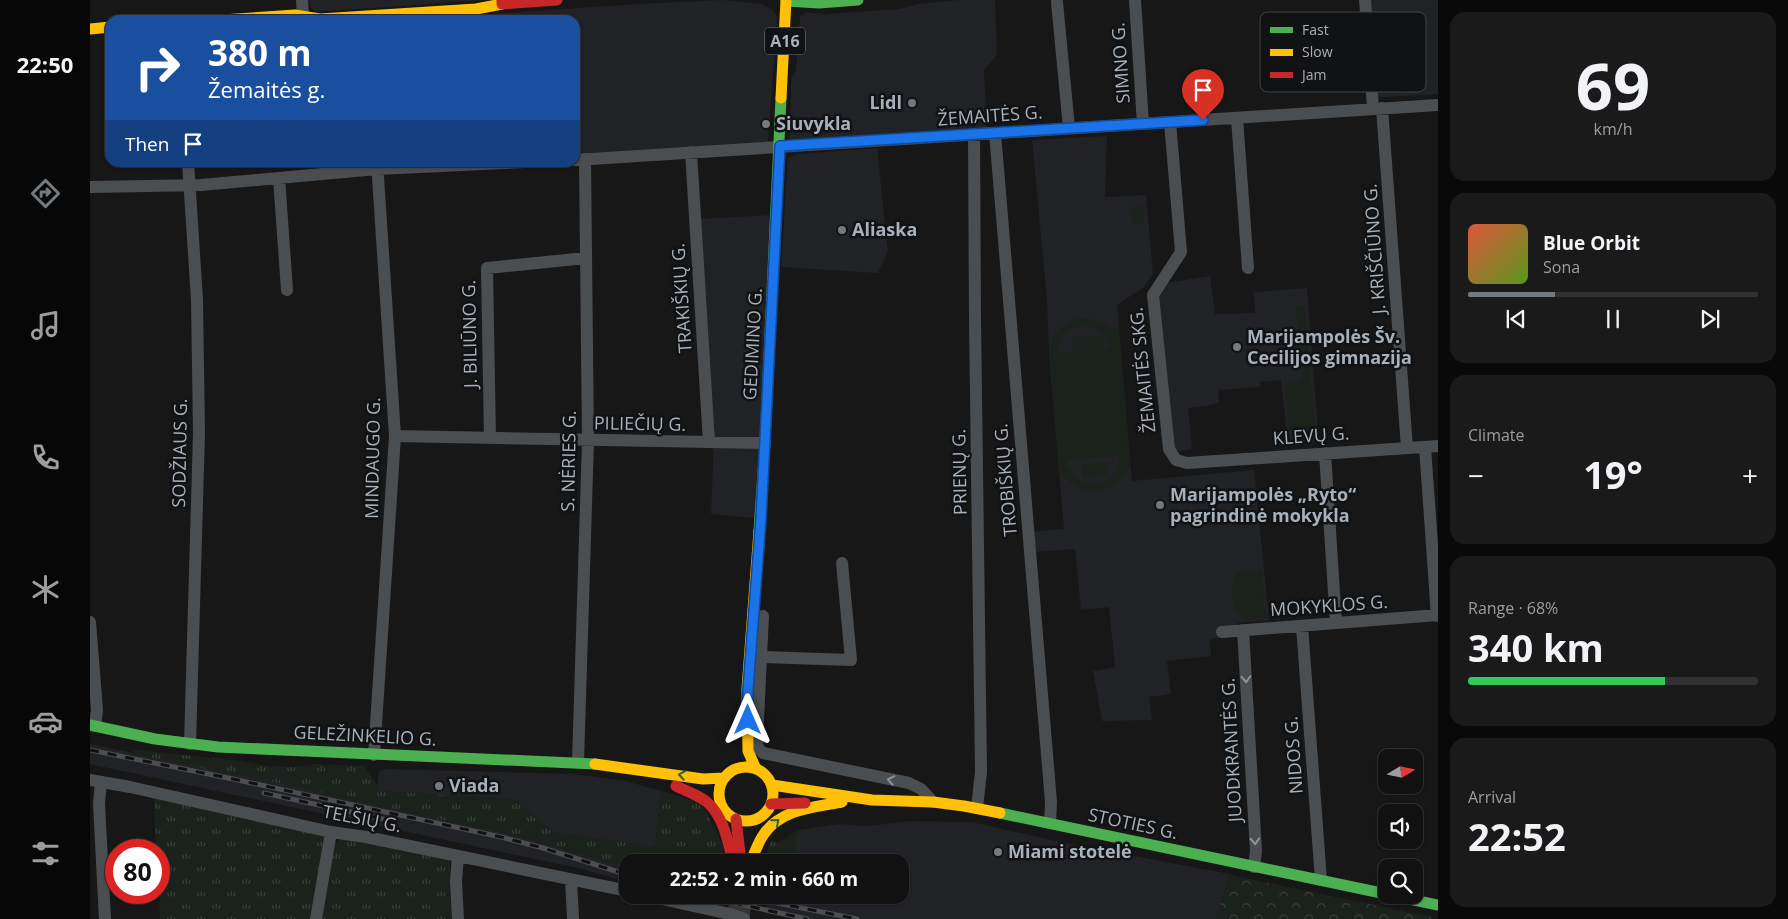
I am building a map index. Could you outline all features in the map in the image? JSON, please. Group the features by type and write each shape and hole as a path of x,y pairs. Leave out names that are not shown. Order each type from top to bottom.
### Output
{"main road":[{"path":"392,15 502,2 557,0"},
{"path":"783,0 819,3 858,0"},
{"name":"GEDIMINO G.","path":"756,769 748,751 748,689 765,443 780,146 783,0"},
{"path":"90,29 105,28"},
{"name":"GEDIMINO G.","path":"727,775 736,755 748,689"},
{"name":"GELEŽINKELIO G.","path":"92,726 190,744 374,755 578,762 612,765 704,779 727,775"},
{"path":"744,854 751,828 771,804 773,795 772,785 768,778 756,769 739,768 727,775 719,792 720,800 729,814 736,819 744,821 751,828"},
{"name":"GELEŽINKELIO G.","path":"639,770 676,786 702,792 720,800"},
{"name":"STOTIES G.","path":"772,785 872,800"},
{"path":"676,786 707,802 713,808 722,823 731,854"},
{"name":"STOTIES G.","path":"771,804 872,800 932,802 977,808 1378,893"},
{"path":"754,854 762,836 774,822 782,817 798,811 842,802"},
{"path":"736,819 741,854"},
{"name":"STOTIES G.","path":"1423,902 1438,905"}],"street":[{"path":"302,0 303,15"},
{"name":"SIMNO G.","path":"1134,0 1143,124"},
{"path":"1057,2 1069,128"},
{"name":"J. KRIŠČIŪNO G.","path":"1376,92 1407,448"},
{"name":"ŽEMAITĖS G.","path":"580,160 1438,105"},
{"path":"1237,118 1248,268"},
{"name":"ŽEMAITĖS SKG.","path":"1170,122 1181,252 1152,295 1170,449 1176,460 1187,463"},
{"name":"TROBIŠKIŲ G.","path":"995,133 1051,802 1050,823"},
{"name":"PRIENŲ G.","path":"974,135 981,772 977,808"},
{"name":"TRAKIŠKIŲ G.","path":"691,152 709,442"},
{"name":"S. NĖRIES G.","path":"578,762 588,440 586,258 580,160"},
{"name":"SODŽIAUS G.","path":"188,167 197,300 199,433 190,744"},
{"path":"90,187 201,185 369,167"},
{"name":"MINDAUGO G.","path":"374,755 395,436 377,167"},
{"path":"279,178 287,290"},
{"name":"J. BILIŪNO G.","path":"490,438 487,268 586,258"},
{"name":"PILIEČIŲ G.","path":"395,436 765,443"},
{"path":"1432,446 1438,616"},
{"name":"KLEVŲ G.","path":"1187,463 1432,446"},
{"path":"1325,453 1336,622"},
{"path":"762,657 851,660 842,563"},
{"path":"756,576 764,589 757,739 760,751 909,783 921,789 932,802"},
{"name":"MOKYKLOS G.","path":"1222,632 1336,622 1438,616"},
{"path":"90,622 97,710 92,726"},
{"name":"NIDOS G.","path":"1302,626 1321,880"},
{"name":"JUODKRANTĖS G.","path":"1243,630 1256,851 1254,867"},
{"path":"96,781 99,804 104,919"},
{"name":"TELŠIŲ G.","path":"96,781 331,832 366,837 619,889"},
{"path":"316,919 331,832"},
{"path":"458,857 456,880 458,919"},
{"path":"572,879 573,919"},
{"path":"90,889 104,891"},
{"path":"679,904 744,919"}],"shaded area":[{"path":"309,0 485,0 316,12 311,8"},
{"path":"722,0 762,4 773,10 777,17 768,143 580,154 580,15 473,15"},
{"path":"959,0 995,0 997,54 984,71 987,130 790,140 791,79 796,70 800,16 806,12 824,14 899,9 919,4"},
{"path":"1361,0 1438,0 1438,94 1368,98 1368,92 1426,92 1426,12 1362,12"},
{"name":"Marijampolės „Ryto“ pagrindinė mokykla","path":"1107,136 1105,197 1146,195 1153,274 1144,287 1117,305 1132,481 1254,470 1269,620 1238,623 1239,636 1210,639 1211,656 1167,661 1171,694 1149,697 1152,720 1102,721 1093,671 1115,667 1109,607 1081,610 1075,549 1033,552 1031,532 1064,529 1049,355 1047,300 1032,140"},
{"path":"877,148 888,251 878,273 781,267 788,158 798,154"},
{"path":"773,215 755,518 711,514 714,438 699,219"},
{"name":"Marijampolės Šv. Cecilijos gimnazija","path":"1210,276 1215,314 1255,313 1254,292 1307,288 1319,442 1288,444 1281,380 1259,382 1260,387 1218,390 1219,402 1208,406 1188,408 1192,449 1179,451 1174,448 1157,296 1166,283"},
{"path":"90,744 289,785 518,836 619,864 619,880 582,869 90,764"},
{"path":"384,769 573,774 626,781 661,791 655,847 553,832 514,799 377,791 379,772"},
{"path":"910,821 972,822 1065,843 1230,874 1216,919 792,919 766,913 767,904 909,904 909,854 794,854 798,830 839,824 869,826"}],"green space":[{"path":"1143,206 1144,223 1133,224 1131,207"},
{"path":"1296,306 1304,306 1315,427 1289,429 1285,382 1302,380"},
{"path":"1080,318 1088,319 1110,328 1119,327 1130,467 1115,484 1106,489 1096,491 1078,487 1060,472 1050,356 1052,342 1058,331 1073,320","holes":["1087,325 1096,328 1102,333 1111,348 1057,353 1060,341 1066,333","1120,456 1112,476 1096,483 1078,478 1071,471 1066,461"]},
{"path":"1103,335 1104,348 1073,350 1071,337"},
{"path":"1106,462 1108,475 1083,478 1082,465"},
{"path":"1246,569 1258,573 1258,569 1262,569 1266,618 1263,618 1262,615 1250,620 1241,617 1235,608 1232,596 1233,584 1238,574"},
{"path":"135,750 242,761 265,766 295,767 315,764 364,766 378,786 378,791 514,799 553,832 655,847 661,791 695,801 704,807 723,846 723,854 619,854 619,864 518,836 289,785 132,754"},
{"path":"154,797 323,835 324,839 311,919 160,919 160,904 170,904 170,839 156,839"},
{"path":"798,830 794,854 766,854 772,839 777,843"},
{"path":"341,838 450,859 454,919 319,919 332,848"},
{"path":"1230,875 1432,917 1432,919 1216,919"}],"tunnel":[{"path":"739,919 740,904"}],"railway":[{"path":"90,750 501,837 619,872"},
{"path":"264,793 383,819"},
{"path":"739,904 807,919"},
{"path":"782,904 857,919"}],"traffic: fast":[{"path":"786,1 819,3 858,0"},
{"path":"759,531 765,443 781,98"},
{"path":"90,725 155,739 218,747 595,764"},
{"path":"1000,813 1378,892"},
{"path":"1423,902 1438,905"}],"traffic: slow":[{"path":"781,98 786,0"},
{"path":"382,15 476,9 502,4"},
{"path":"90,29 105,28"},
{"path":"756,769 748,751 747,689 759,531"},
{"path":"595,764 703,779 724,778"},
{"path":"746,767 756,769 765,775 771,784 773,794 771,804 765,813 756,819 746,821 736,819 727,813 721,804 719,794 721,784 727,775 736,769 746,767"},
{"path":"772,785 872,800 933,802 1000,813"},
{"path":"754,854 764,834 780,819 799,811 842,802"}],"traffic: jam":[{"path":"502,0 502,4 557,0"},
{"path":"676,786 700,797 713,808 721,822 731,854"},
{"path":"771,804 805,803"},
{"path":"736,819 740,854"}],"place":[{"name":"Lidl","path":"912,103"},
{"name":"Siuvykla","path":"766,124"},
{"name":"Aliaska","path":"842,230"},
{"name":"Marijampolės Šv. Cecilijos gimnazija","path":"1237,347"},
{"name":"Marijampolės „Ryto“ pagrindinė mokykla","path":"1160,505"},
{"name":"Viada","path":"439,786"},
{"name":"Miami stotelė","path":"998,852"}],"route":[{"path":"748,720 748,689 761,518 780,146 813,146 1203,120"}]}
